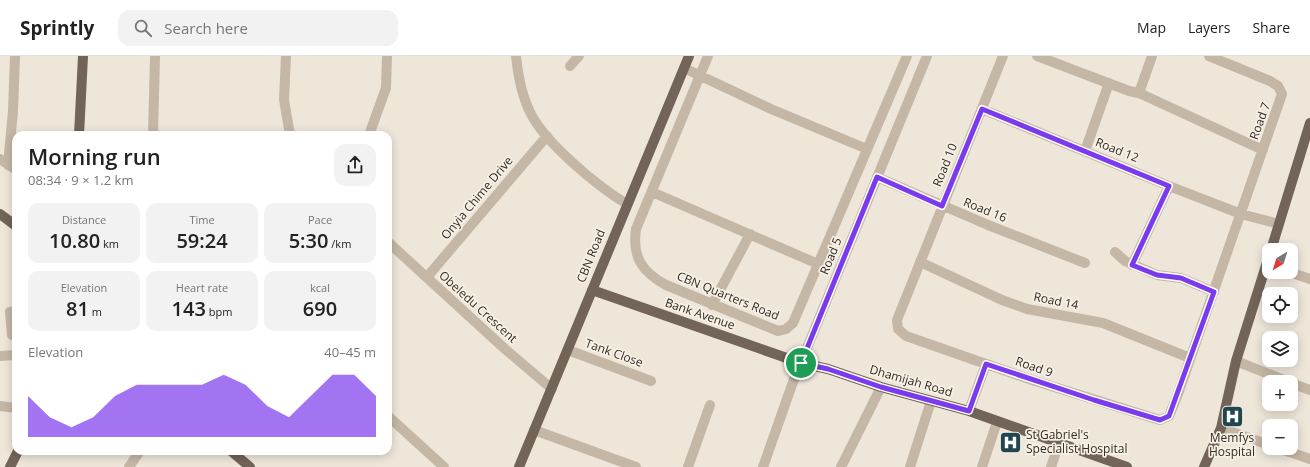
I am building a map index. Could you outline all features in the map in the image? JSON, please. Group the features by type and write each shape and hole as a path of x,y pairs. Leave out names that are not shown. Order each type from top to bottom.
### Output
{"main road":[{"path":"79,131 83,56"},
{"name":"CBN Road","path":"519,467 689,56"},
{"path":"1273,243 1310,126"},
{"path":"0,214 12,223"},
{"path":"1204,467 1221,428 1236,361 1263,279"},
{"name":"Bank Avenue","path":"592,290 801,363"},
{"name":"Dhamijah Road","path":"801,363 828,369 881,387 969,411 1127,467"},
{"path":"10,467 16,455"},
{"path":"236,455 250,467"}],"street":[{"path":"8,165 13,111 15,56"},
{"path":"153,131 155,56"},
{"path":"286,56 284,102 289,131"},
{"path":"370,131 386,88 386,56"},
{"path":"516,56 524,97 534,120 588,176 615,197 627,204"},
{"path":"570,66 579,56"},
{"name":"CBN Quarters Road","path":"708,56 636,229 634,242 638,257 644,268 654,278 666,286 773,329 786,329 793,323 907,56"},
{"name":"Road 5","path":"763,467 801,363 927,56"},
{"name":"Road 10","path":"898,329 897,320 1003,56"},
{"path":"1037,56 1134,92 1263,150"},
{"path":"1134,92 1152,56"},
{"name":"Road 7","path":"1165,419 1169,416 1214,292 1280,102 1281,90 1270,81 1209,56"},
{"path":"684,68 770,109 867,149"},
{"path":"1085,151 1109,83"},
{"name":"Road 12","path":"982,109 1169,186 1242,214 1279,224"},
{"name":"Onyia Chime Drive","path":"426,277 548,136"},
{"name":"Road 16","path":"877,177 942,206 1084,263"},
{"path":"1132,265 1169,186"},
{"path":"652,192 818,264"},
{"path":"712,305 750,234"},
{"name":"Obeledu Crescent","path":"392,246 505,349 552,389"},
{"path":"1115,252 1132,265 1157,275 1181,278 1214,292"},
{"name":"Road 14","path":"920,262 1002,300 1027,309 1103,324 1190,358"},
{"path":"1298,275 1310,279"},
{"path":"12,312 10,312 12,335"},
{"name":"Road 9","path":"898,329 906,336 986,364 1094,400 1160,420 1165,419"},
{"name":"Tank Close","path":"568,350 651,381"},
{"path":"0,356 12,355"},
{"path":"1236,361 1272,375"},
{"path":"969,411 986,364"},
{"path":"1298,384 1309,386"},
{"path":"841,467 881,387"},
{"path":"910,467 931,401"},
{"path":"688,467 710,405"},
{"path":"0,406 12,408"},
{"path":"392,420 444,467"},
{"path":"982,467 997,422"},
{"path":"1221,428 1262,443"},
{"path":"534,430 636,467"},
{"path":"1051,467 1059,443"},
{"path":"129,467 137,455"},
{"path":"1298,455 1310,459"}],"place":[{"name":"Memfys Hospital","path":"1232,417"},
{"name":"St Gabriel's Specialist Hospital","path":"1010,442"}],"route":[{"path":"982,109 1169,186 1132,265 1157,275 1181,278 1214,292 1169,416 1160,420 986,364 969,411 881,387 828,369 801,363 877,177 942,206 982,109"}]}
